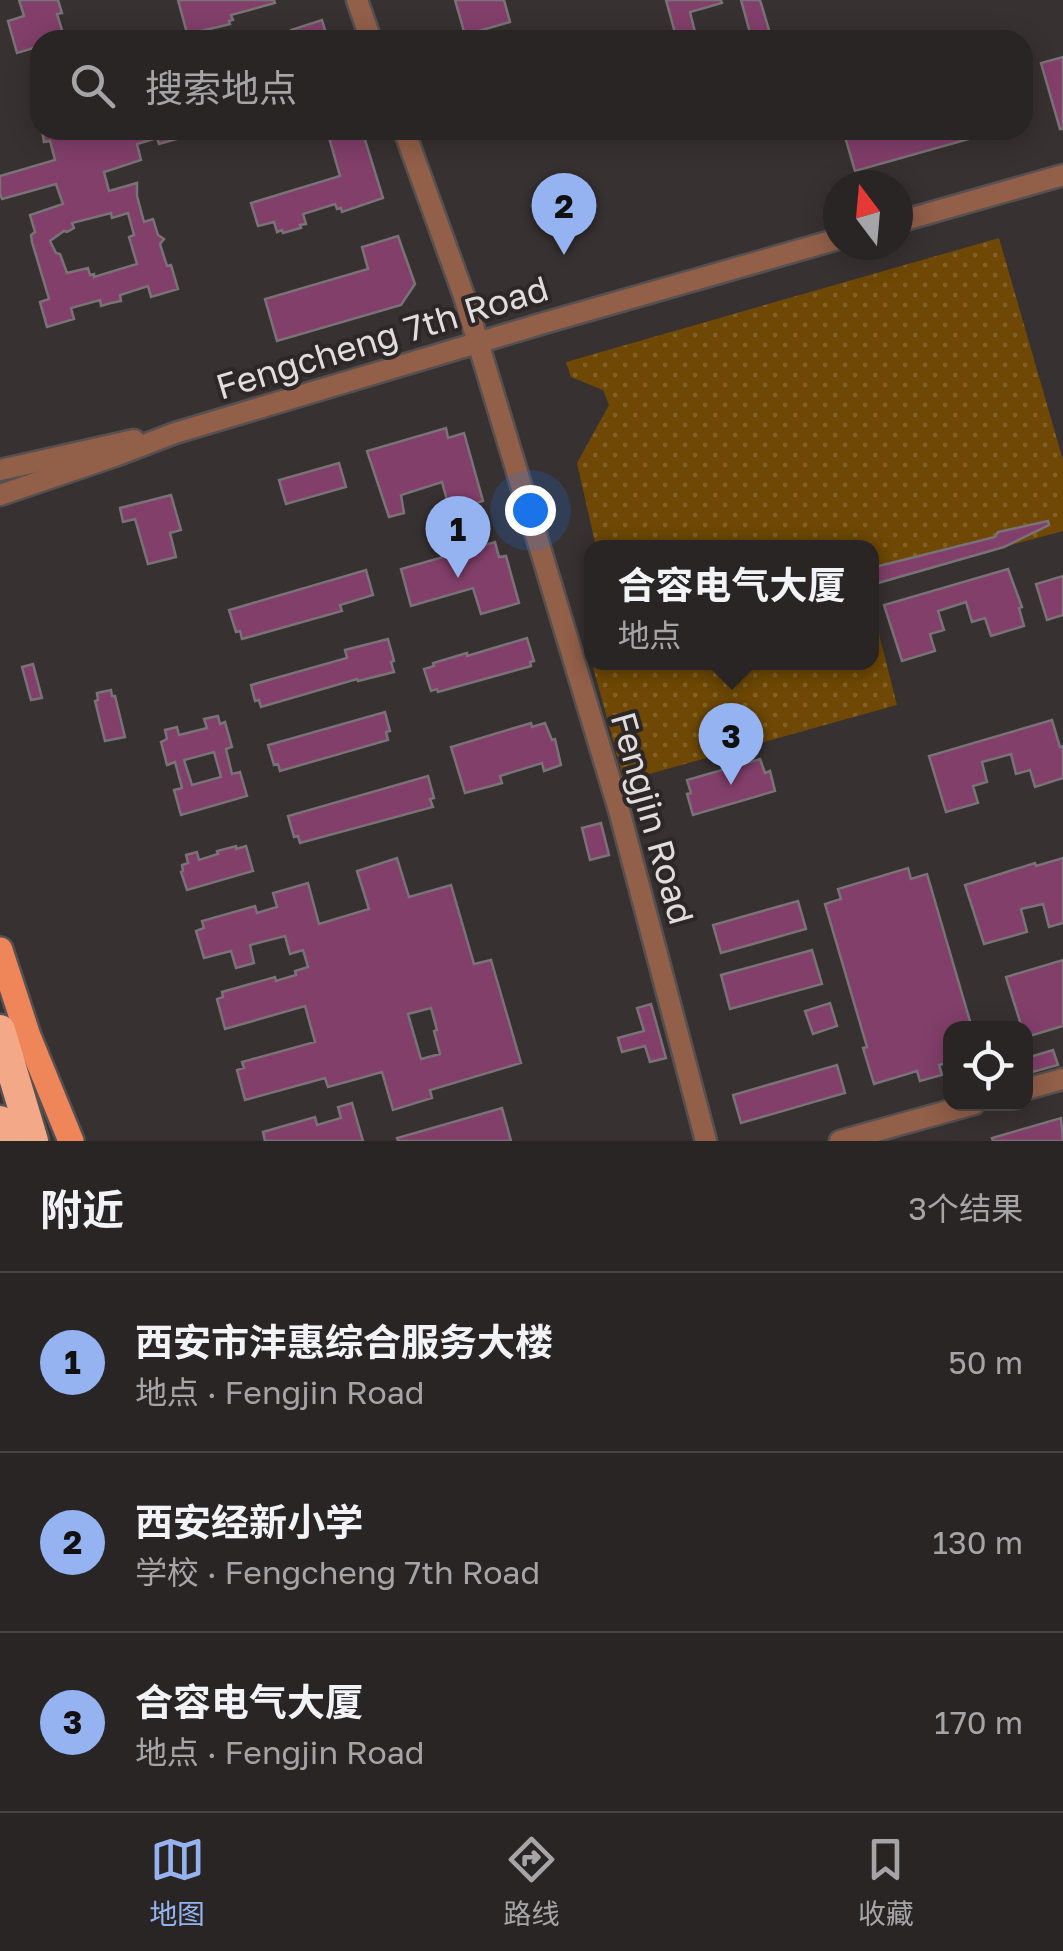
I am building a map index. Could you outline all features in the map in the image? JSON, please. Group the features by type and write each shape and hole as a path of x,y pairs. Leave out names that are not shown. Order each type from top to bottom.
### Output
{"highway":[{"path":"0,1030 12,1070 19,1128 5,1141"}],"main road":[{"path":"0,950 28,1036 71,1141"}],"street":[{"path":"357,0 368,30"},
{"name":"Fengjin Road","path":"407,140 478,342 619,810 706,1141"},
{"path":"913,218 1063,175"},
{"name":"Fengcheng 7th Road","path":"0,494 175,432 823,243"},
{"name":"Fengcheng 7th Road","path":"0,470 175,432"},
{"path":"1033,1087 1063,1079"},
{"path":"840,1141 949,1111"}],"shaded area":[{"path":"999,238 1063,460 1063,531 1004,547 1031,534 879,577 879,540 594,540 577,463 609,405 603,390 571,377 566,362"},
{"path":"879,634 897,705 624,781 594,670 879,670"}],"building":[{"path":"19,0 58,0 62,30 30,30 30,49 17,53 8,21 24,16"},
{"path":"178,0 275,3 231,15 230,24 186,30"},
{"path":"455,0 504,0 510,22 482,30 464,30"},
{"path":"666,0 721,0 722,3 690,12 694,30 674,30"},
{"path":"741,0 760,0 769,30 749,30"},
{"path":"322,20 325,30 291,30"},
{"path":"1063,57 1063,129 1060,129 1041,63"},
{"path":"44,140 150,140 137,144 141,160 104,172 109,191 137,183 144,222 153,219 158,235 164,239 160,244 178,289 151,297 148,286 120,295 121,301 101,306 100,300 71,308 74,319 47,327 40,302 49,299 32,242 35,232 30,215 63,204 56,184 2,199 0,176 55,160 50,141","holes":["128,213 134,235 129,237 137,264 94,277 88,268 67,273 50,241 74,228 72,223"]},
{"path":"330,140 365,140 383,198 342,212 335,204 303,214 306,224 283,233 277,232 274,222 258,226 251,203 340,176"},
{"path":"846,140 965,140 855,170"},
{"path":"398,236 415,284 401,305 277,341 265,299 368,269 362,247"},
{"path":"446,428 448,438 464,433 483,501 450,511 442,482 401,495 404,513 389,517 367,451"},
{"path":"339,463 346,487 286,504 279,480"},
{"path":"171,495 181,530 170,533 176,557 148,564 135,519 123,522 120,508"},
{"path":"1048,521 1049,525 1004,547 879,583 879,566 995,537 998,532"},
{"path":"495,542 499,557 506,556 519,603 481,614 473,588 411,606 401,569"},
{"path":"1008,569 1022,607 1019,608 1024,626 991,636 985,618 972,622 966,602 938,611 944,630 930,634 935,651 902,661 884,605"},
{"path":"366,570 373,595 340,605 342,611 242,639 240,631 236,632 229,610"},
{"path":"1063,576 1063,615 1047,620 1036,584"},
{"path":"527,638 534,661 531,666 431,691 424,669 434,666 433,663"},
{"path":"388,639 394,672 261,707 259,700 255,701 251,685 347,658 345,650"},
{"path":"33,664 42,698 31,700 22,667"},
{"path":"111,690 125,737 105,741 95,701 97,693"},
{"path":"385,712 388,740 280,771 278,764 274,765 268,745"},
{"path":"218,716 220,724 225,722 232,747 226,749 232,774 240,772 247,796 181,815 174,790 182,788 175,762 167,765 161,742 167,739 165,730 177,727 179,735 207,728 204,719","holes":["214,752 221,777 192,785 184,760"]},
{"path":"1052,720 1060,747 1063,746 1063,778 1035,787 1030,770 1016,774 1011,754 982,762 987,782 973,786 978,803 946,812 929,756"},
{"path":"531,723 532,727 545,723 552,740 555,739 561,765 544,771 542,763 500,776 502,783 465,793 451,747"},
{"path":"760,759 765,773 770,771 775,791 693,815 687,780"},
{"path":"428,776 433,807 300,843 298,836 294,837 288,816"},
{"path":"601,823 609,855 590,860 582,828"},
{"path":"246,846 253,871 187,890 181,872 182,865 188,863 186,855 197,852 199,860"},
{"path":"397,858 409,897 451,885 474,964 491,960 521,1063 430,1090 432,1098 393,1110 382,1072 328,1087 325,1078 245,1100 237,1070 244,1068 242,1062 315,1042 305,1006 225,1029 217,999 223,997 222,992 275,977 276,981 308,967 303,950 290,954 285,936 250,945 254,963 236,968 231,951 204,958 196,931 204,928 202,921 255,906 257,913 277,907 273,893 308,883 319,924 369,909 357,871","holes":["431,1008 437,1030 434,1031 440,1054 421,1059 408,1014"]},
{"path":"1063,858 1063,923 1049,927 1043,904 1021,909 1027,932 984,944 965,885"},
{"path":"908,868 911,879 927,874 970,1021 943,1021 943,1064 939,1065 942,1075 920,1081 917,1071 874,1084 825,904 841,899 838,889"},
{"path":"798,901 806,929 721,953 713,925"},
{"path":"812,950 822,984 730,1009 721,975"},
{"path":"1063,960 1063,1026 1033,1035 1033,1021 1020,1021 1006,977"},
{"path":"830,1003 837,1026 813,1034 805,1011"},
{"path":"651,1004 666,1058 650,1062 645,1046 622,1052 618,1038 644,1031 637,1008"},
{"path":"1053,1050 1058,1065 1033,1072 1033,1056"},
{"path":"837,1065 845,1093 741,1123 733,1095"},
{"path":"352,1103 363,1141 265,1141 263,1132 315,1117 317,1125 341,1118 338,1107"},
{"path":"502,1108 511,1141 397,1138"},
{"path":"1061,1118 1063,1141 992,1138"}],"place":[{"name":"西安经新小学","path":"564,255"},
{"name":"西安市沣惠综合服务大楼","path":"458,578"},
{"name":"合容电气大厦","path":"731,785"}]}
